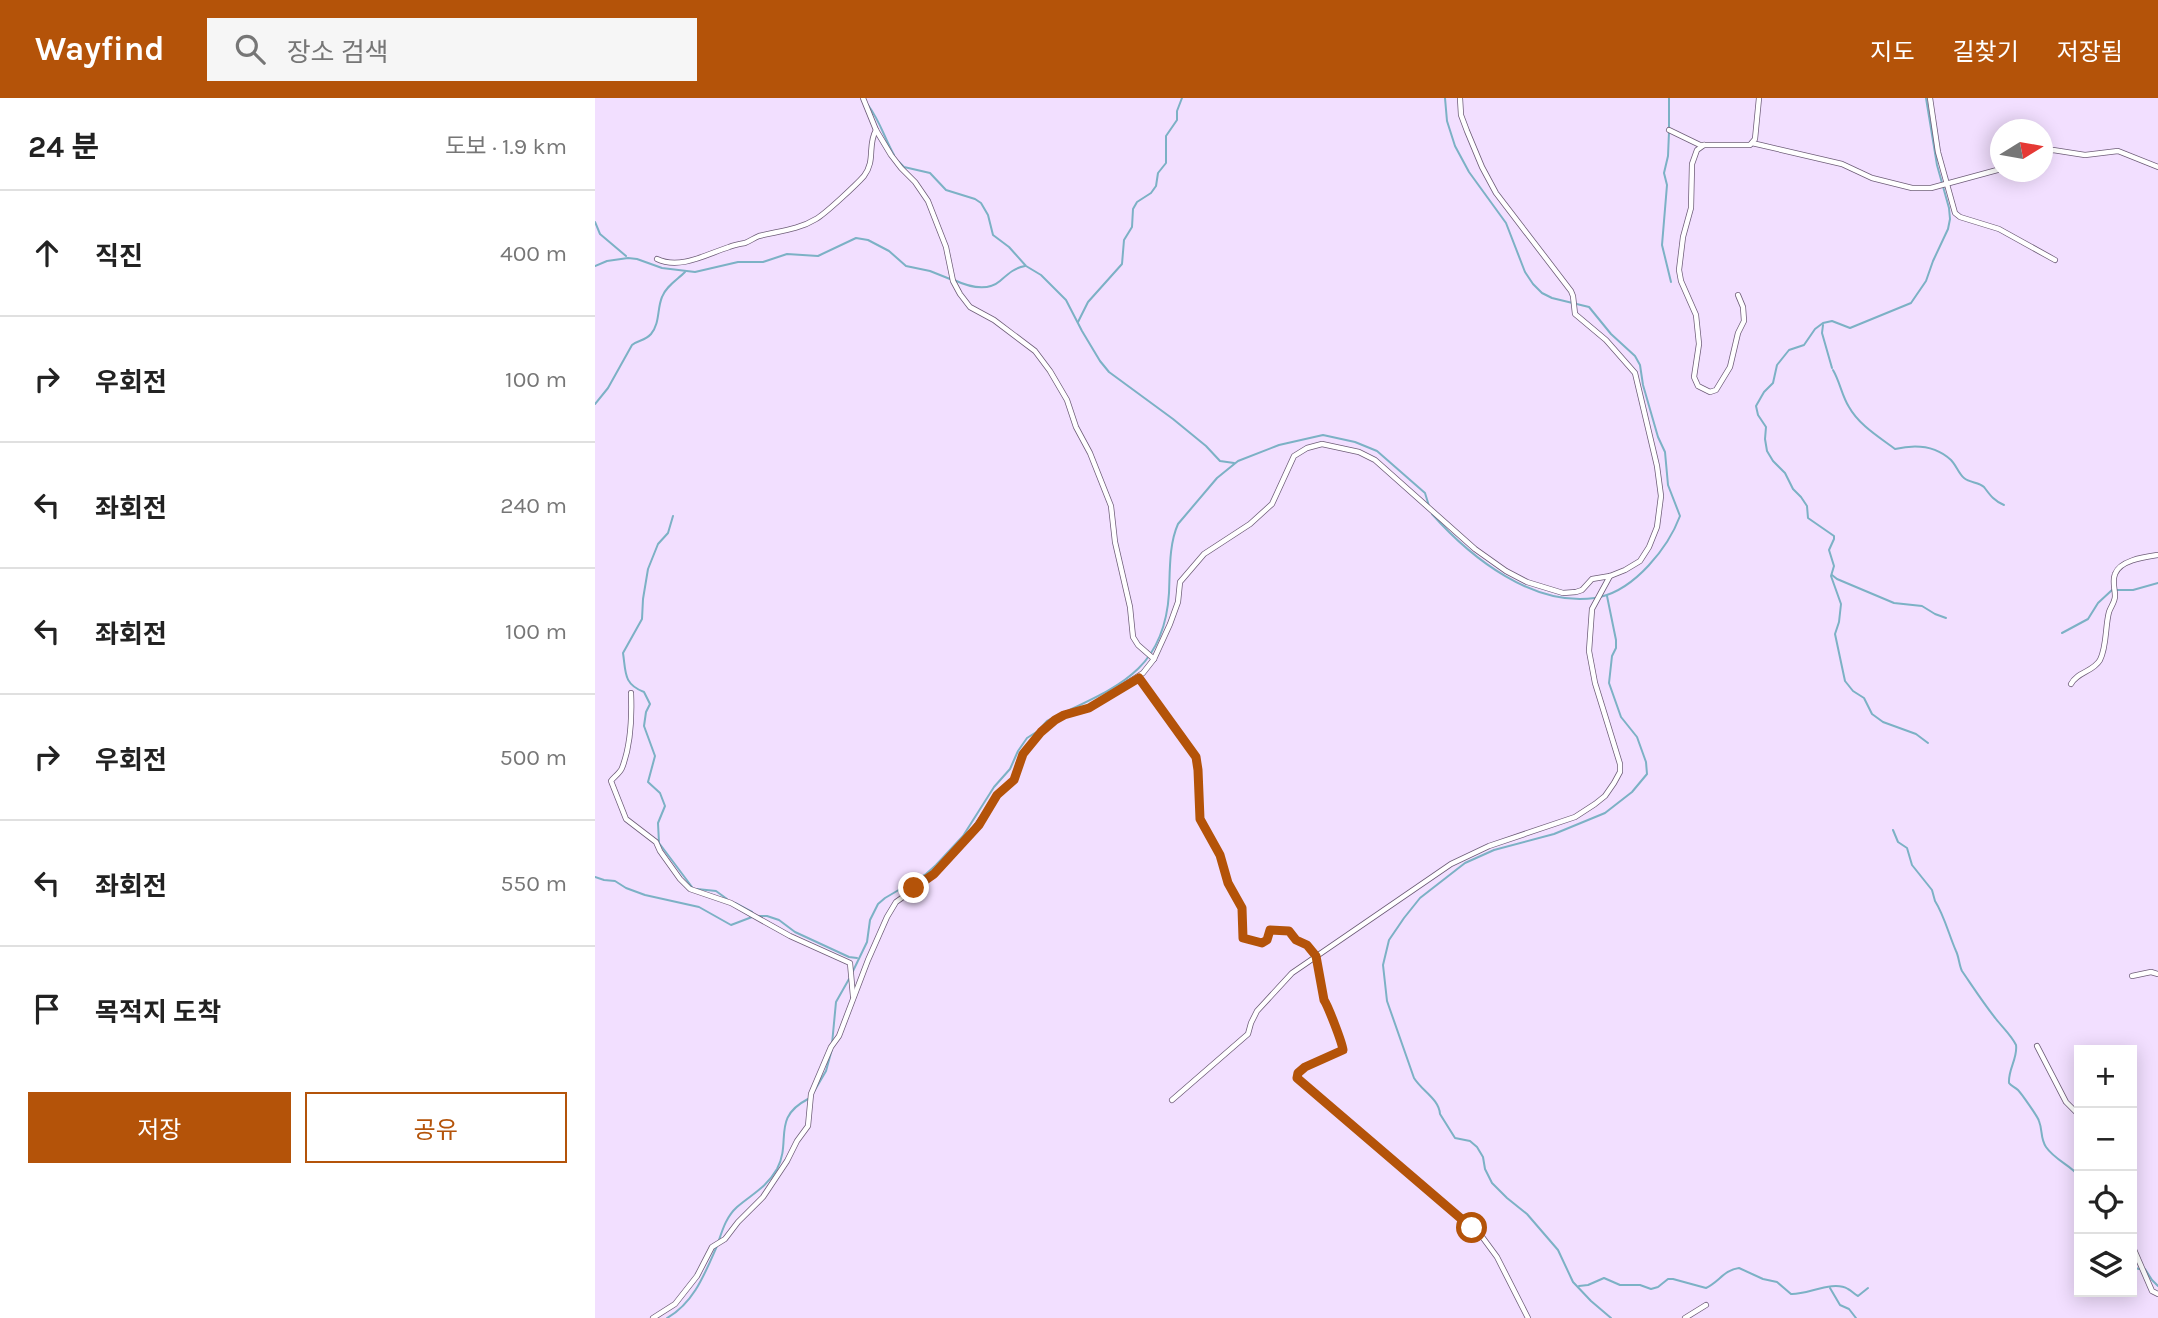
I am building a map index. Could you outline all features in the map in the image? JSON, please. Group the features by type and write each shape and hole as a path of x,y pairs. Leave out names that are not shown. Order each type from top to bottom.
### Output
{"street":[{"path":"863,98 876,130 891,155 928,201 946,247 953,281 963,299 970,307 994,320 1035,351 1067,400 1076,428 1090,453 1111,506 1133,637 1154,659"},
{"path":"653,1318 672,1306 688,1289 712,1247 725,1239 763,1197 808,1126 811,1094 831,1047 839,1037 893,906 926,881 972,832 997,795 1014,780 1019,762 1035,738 1055,720 1089,708 1139,678 1154,659 1178,602 1180,582 1204,554 1250,524 1272,505 1294,456 1315,445 1359,452 1375,460 1475,549 1527,582 1547,589 1570,593 1582,590 1592,579 1610,576 1633,566 1645,555 1660,516 1660,482 1635,373 1606,340 1576,314 1571,291 1496,193 1467,131 1459,98"},
{"path":"1752,143 1756,133 1759,98"},
{"path":"1930,98 1938,152 1953,209 1960,217 1999,229 2055,260"},
{"path":"657,259 678,263 711,255 756,237 787,232 818,218 865,175 872,161 872,139 876,130"},
{"path":"1669,130 1704,145 1742,146 1752,143 1842,164 1872,178 1912,188 1931,188 1990,172"},
{"path":"1704,145 1697,150 1692,164 1691,208 1683,237 1679,270 1696,315 1699,344 1694,377 1698,386 1710,392 1716,390 1728,370 1744,321 1743,307 1738,295"},
{"path":"2053,151 2085,155 2118,151 2158,167"},
{"path":"2071,684 2075,677 2100,660 2110,610 2115,599 2116,571 2135,559 2158,555"},
{"path":"1172,1100 1248,1034 1252,1020 1262,1004 1289,976 1316,956 1451,864 1489,846 1576,817 1605,796 1615,783 1620,764 1591,667 1589,630 1594,603 1610,576"},
{"path":"1139,678 1196,757 1200,819 1220,855 1228,883 1242,908 1243,938 1262,943 1267,940 1270,930 1289,931 1316,956 1324,1000 1343,1050 1305,1067 1298,1073 1297,1078 1483,1238 1497,1257 1528,1318"},
{"path":"631,692 627,751 622,769 611,781 626,819 656,842 680,879 690,889 730,903 790,936 850,963 854,996"},
{"path":"2132,976 2151,972 2158,974"},
{"path":"2037,1046 2066,1102 2074,1110"},
{"path":"2137,1256 2152,1291 2158,1294"},
{"path":"1685,1318 1706,1304"}],"waterway":[{"path":"1078,322 1088,302 1122,264 1124,240 1132,227 1133,209 1137,202 1151,193 1156,186 1158,173 1166,163 1166,136 1177,120 1182,98"},
{"path":"1445,98 1447,121 1455,146 1469,172 1506,223 1525,272 1533,284 1552,298 1589,307 1611,334 1635,356 1640,365 1643,385 1665,452 1668,485 1680,516 1659,554 1649,566 1626,585 1600,597"},
{"path":"1669,98 1669,127"},
{"path":"1926,98 1937,165 1950,219 1926,281 1911,303 1850,328 1832,321 1823,323 1815,329 1804,345 1789,350 1777,365 1773,383 1756,406 1766,427 1767,451 1807,506 1808,518 1834,536 1829,550 1834,566 1831,576 1841,604 1835,634 1845,681 1853,691 1864,698 1872,714 1883,722 1916,734 1928,743"},
{"path":"868,105 894,155"},
{"path":"1669,132 1664,173 1667,185 1662,245 1671,282"},
{"path":"899,162 904,167 930,173 946,190 981,203 988,215 993,235 1066,300 1082,331 1109,372 1173,419 1220,461 1234,463"},
{"path":"595,222 600,234 626,256"},
{"path":"595,266 628,258 662,268 695,272 738,262 763,262 787,254 818,256 856,238 868,240 889,251 906,266 950,279"},
{"path":"954,280 971,286 989,286 1025,266"},
{"path":"595,404 608,388 632,345 651,334 664,293 685,272"},
{"path":"1823,325 1822,333 1832,368"},
{"path":"1833,370 1849,407 1870,430 1895,449 1918,446 1938,451 1951,460 1964,478 1982,485 1995,500 2004,505"},
{"path":"853,971 867,942 870,920 878,904 926,874 963,836 994,787 1010,769 1027,738 1047,721 1112,688 1145,662 1157,644 1165,621 1171,549 1178,524 1217,478 1238,461 1279,445 1323,435 1355,442 1377,451 1425,493 1429,506"},
{"path":"1432,514 1484,562 1526,587 1572,599 1595,598"},
{"path":"673,516 668,533 658,544 648,569 642,619 623,653 629,681 644,692 650,704 644,726 655,756 648,782 660,793 665,806 658,823 659,843 692,887"},
{"path":"1832,575 1894,603 1922,606 1946,618"},
{"path":"2117,590 2133,590 2158,583"},
{"path":"2062,633 2088,619 2098,603 2112,590"},
{"path":"1607,596 1616,640 1609,683 1621,717 1637,737 1646,762 1647,774 1632,792 1605,813 1554,834 1494,850 1465,863 1420,898 1389,940 1383,965 1387,1001 1417,1083 1437,1104 1455,1138 1470,1141 1477,1147 1492,1183 1527,1214 1558,1250 1573,1282 1611,1318"},
{"path":"1893,830 1898,842 1907,848 1912,865 1932,890 1962,971 2016,1045 2009,1083 2020,1092 2038,1119 2046,1147 2074,1172"},
{"path":"595,877 615,881 645,895 699,907 731,925 752,917"},
{"path":"697,889 716,891 727,899"},
{"path":"735,903 752,912"},
{"path":"758,916 779,920 795,932 849,957 857,958"},
{"path":"832,1044 836,1002 849,979"},
{"path":"812,1095 826,1071 832,1049"},
{"path":"719,1240 734,1211 773,1176 781,1159 786,1122 797,1106 808,1099"},
{"path":"667,1318 692,1296 717,1246"},
{"path":"1579,1286 1604,1278 1620,1285 1640,1285 1651,1289 1673,1279 1706,1288 1729,1271 1739,1268 1777,1282 1791,1294 1835,1286 1848,1289 1858,1296 1868,1288"},
{"path":"2145,1269 2158,1286"},
{"path":"1830,1288 1840,1305 1849,1309 1856,1318"}],"route":[{"path":"914,888 934,874 979,825 997,795 1014,780 1023,754 1041,732 1064,715 1089,708 1139,678 1196,757 1200,819 1220,855 1228,883 1242,908 1243,938 1262,943 1267,940 1270,930 1289,931 1316,956 1324,1000 1343,1050 1300,1070 1297,1078 1472,1228"}]}
